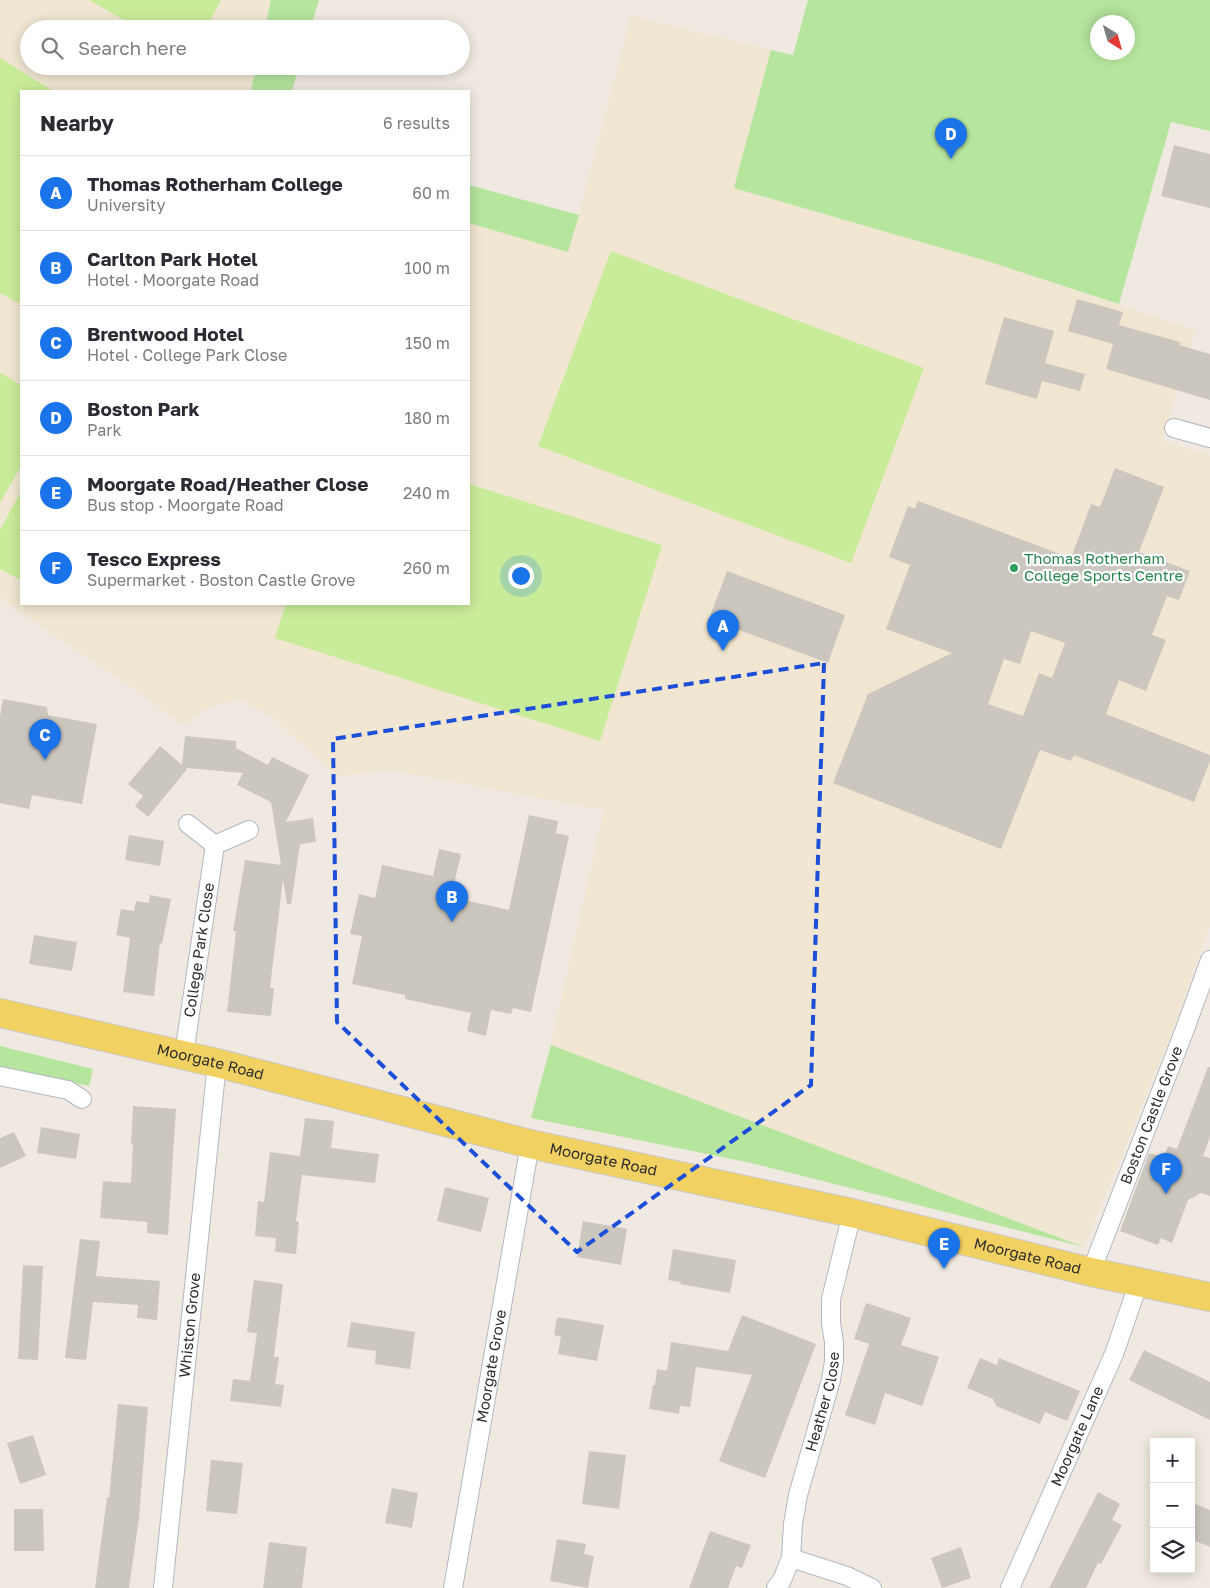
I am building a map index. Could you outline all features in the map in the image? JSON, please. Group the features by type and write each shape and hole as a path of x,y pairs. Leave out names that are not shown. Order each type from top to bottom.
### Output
{"main road":[{"name":"Moorgate Road","path":"0,1013 217,1062 530,1144 852,1213 1092,1272 1210,1297"}],"street":[{"path":"1174,428 1210,438"},
{"path":"188,824 215,845 248,830"},
{"name":"College Park Close","path":"184,1054 215,845"},
{"name":"Boston Castle Grove","path":"1092,1272 1210,960"},
{"name":"Whiston Grove","path":"163,1588 217,1062"},
{"path":"0,1076 68,1090 82,1099"},
{"name":"Moorgate Grove","path":"453,1588 530,1144"},
{"name":"Heather Close","path":"776,1588 782,1580 791,1558 793,1524 798,1495 831,1380 834,1342 831,1324 831,1299 852,1213"},
{"name":"Moorgate Lane","path":"1010,1588 1114,1354 1139,1282"},
{"path":"791,1558 847,1576 872,1588"}],"highlighted area":[{"path":"824,663 811,1085 577,1252 337,1022 333,739"}],"shaded area":[{"path":"0,0 271,0 267,20 20,20 20,75 254,75 251,90 20,90 20,605 470,605 470,223 568,252 631,16 771,50 734,188 987,261 1195,330 1162,441 1210,455 1210,925 1176,1022 1084,1247 551,1045 604,810 391,770 337,776 271,716 240,699 208,707 183,725 134,689 0,598"}],"green space":[{"path":"89,0 221,0 211,20 124,20"},
{"path":"271,0 319,0 313,20 267,20"},
{"path":"808,0 1210,0 1210,131 1171,122 1119,304 987,261 734,188 771,50 793,55"},
{"path":"0,58 20,70 20,75 27,75 51,90 20,90 20,300 18,303 0,293"},
{"path":"254,75 296,75 292,90 251,90"},
{"path":"470,185 579,215 568,252 470,223"},
{"path":"611,251 924,368 851,563 538,446"},
{"path":"0,373 20,384 20,468 0,503"},
{"path":"470,484 662,545 600,741 275,638 286,605 470,605"},
{"path":"20,493 20,579 0,569 0,530"},
{"path":"551,1045 1084,1247 751,1163 531,1118"},
{"path":"0,1046 93,1069 89,1086 0,1067"}],"building":[{"path":"1174,145 1210,154 1210,208 1161,196"},
{"path":"1077,299 1123,312 1119,325 1180,342 1179,345 1210,354 1210,400 1106,369 1113,344 1068,331"},
{"path":"1004,317 1054,331 1045,363 1085,374 1080,391 1042,381 1037,399 985,384"},
{"path":"1115,468 1164,487 1139,552 1190,571 1179,600 1167,596 1152,635 1166,640 1146,691 1119,680 1106,714 1210,755 1210,761 1194,802 1074,755 1071,761 1040,750 1001,849 833,783 868,694 952,653 886,629 910,565 889,557 908,506 915,509 918,501 1071,558 1091,504 1100,507","holes":["1031,631 1065,643 1052,678 1039,673 1023,716 988,704 1004,659 1020,664"]},
{"path":"727,571 845,615 828,663 709,619"},
{"path":"3,699 47,707 48,715 97,724 82,804 32,795 29,809 0,803 0,716"},
{"path":"185,736 236,741 236,748 268,765 272,757 309,775 286,822 313,818 316,842 300,844 291,904 287,904 283,879 270,988 274,988 271,1016 227,1012 236,931 233,931 245,860 281,865 271,802 237,785 243,773 186,768 148,817 135,806 143,796 128,784 160,746 182,765"},
{"path":"529,815 558,821 556,833 569,836 531,1012 513,1008 511,1014 491,1010 486,1036 467,1031 471,1013 405,999 405,995 352,984 362,936 350,934 359,894 375,898 382,865 433,876 439,849 461,854 451,897 509,910"},
{"path":"129,835 164,841 160,866 125,860"},
{"path":"150,895 171,899 162,944 160,943 154,996 123,992 130,938 116,935 121,909 134,911 136,901 149,903"},
{"path":"34,935 77,942 72,971 29,964"},
{"path":"1208,1067 1210,1067 1210,1137 1203,1156 1210,1158 1210,1196 1201,1193 1188,1200 1172,1243 1161,1238 1158,1245 1120,1231 1149,1153 1164,1157 1168,1146 1177,1149"},
{"path":"133,1106 176,1109 168,1235 147,1233 147,1222 100,1218 103,1181 131,1183"},
{"path":"305,1118 334,1121 331,1148 379,1154 375,1183 302,1175 296,1221 299,1222 296,1254 275,1252 276,1238 255,1236 258,1201 264,1202 270,1152 300,1156"},
{"path":"41,1127 80,1134 76,1159 37,1153"},
{"path":"14,1132 26,1156 0,1168 0,1138"},
{"path":"445,1187 489,1198 481,1232 437,1221"},
{"path":"583,1221 627,1229 621,1265 577,1257"},
{"path":"80,1239 100,1241 96,1276 160,1281 157,1320 137,1318 138,1305 93,1302 86,1360 65,1358"},
{"path":"673,1249 736,1260 730,1293 668,1280"},
{"path":"23,1265 43,1266 38,1360 18,1359"},
{"path":"254,1280 283,1284 274,1357 279,1357 275,1384 284,1385 281,1407 230,1401 233,1379 250,1381 257,1333 247,1332"},
{"path":"866,1303 911,1318 901,1345 939,1357 922,1406 885,1393 875,1425 845,1415 869,1344 854,1339"},
{"path":"742,1315 816,1344 765,1478 719,1461 752,1375 696,1367 690,1407 680,1406 679,1414 649,1409 657,1369 667,1371 671,1342 728,1351"},
{"path":"557,1317 604,1325 597,1361 558,1354 561,1337 554,1335"},
{"path":"351,1322 415,1332 410,1369 375,1364 376,1351 347,1347"},
{"path":"1144,1350 1210,1382 1210,1420 1129,1380"},
{"path":"980,1358 997,1365 999,1358 1080,1391 1067,1421 1045,1412 1040,1424 996,1406 993,1399 967,1388"},
{"path":"118,1404 148,1407 139,1518 129,1588 95,1588 107,1497 109,1498"},
{"path":"33,1435 46,1475 20,1484 7,1443"},
{"path":"589,1451 626,1455 619,1509 582,1504"},
{"path":"211,1460 243,1463 237,1514 206,1511"},
{"path":"392,1488 418,1493 412,1528 385,1523"},
{"path":"1098,1492 1120,1504 1112,1520 1122,1525 1101,1564 1098,1563 1086,1588 1049,1588"},
{"path":"1195,1504 1210,1510 1210,1547 1195,1541"},
{"path":"14,1509 43,1509 44,1551 14,1551"},
{"path":"710,1531 751,1545 742,1568 736,1566 728,1588 689,1588"},
{"path":"557,1539 586,1544 584,1554 594,1556 588,1588 550,1581"},
{"path":"269,1542 307,1547 302,1588 263,1588"},
{"path":"961,1547 971,1578 942,1588 931,1558"}],"place":[{"name":"Boston Park","path":"951,159"},
{"name":"Thomas Rotherham College Sports Centre","path":"1014,568"},
{"name":"Thomas Rotherham College","path":"723,651"},
{"name":"Brentwood Hotel","path":"45,760"},
{"name":"Carlton Park Hotel","path":"452,922"},
{"name":"Tesco Express","path":"1166,1194"},
{"name":"Moorgate Road/Heather Close","path":"944,1269"}]}
